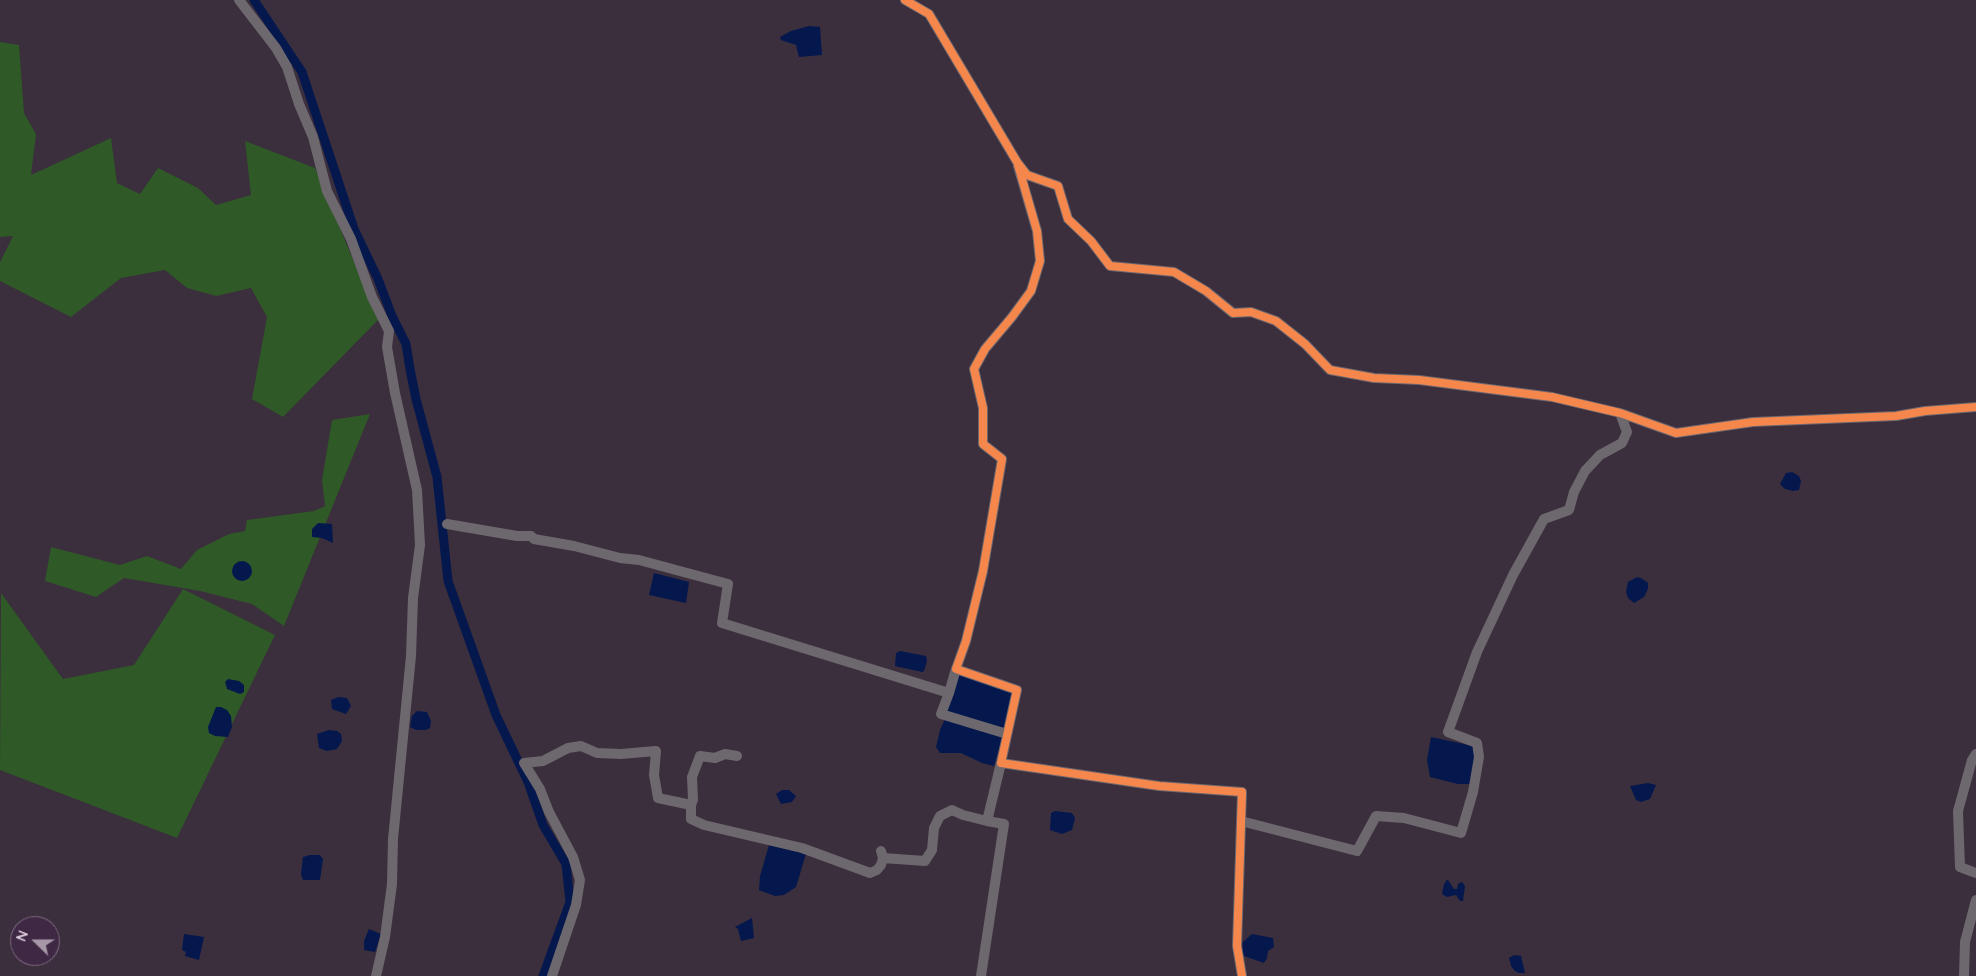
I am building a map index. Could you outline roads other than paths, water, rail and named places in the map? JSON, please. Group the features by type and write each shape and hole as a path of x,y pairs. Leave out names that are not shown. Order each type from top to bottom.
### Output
{"street":[{"path":"239,0 276,48 287,67 299,104 314,137 327,191 351,239 372,297 389,332 387,347 394,393 417,490 420,545 413,598 411,656 393,839 392,884 385,937 376,976"},
{"path":"905,0 929,14 1017,162 1027,175 1058,186 1068,219 1091,241 1110,266 1174,272 1206,291 1233,312 1251,312 1276,320 1305,344 1330,370 1374,378 1419,380 1552,397 1620,413 1676,432 1753,422 1896,416 1925,411 1976,407"},
{"path":"1007,734 941,714 966,642 983,571 1002,459 983,444 983,408 974,369 985,349 1031,291 1040,261 1037,230 1017,162"},
{"path":"1241,821 1357,851 1376,816 1404,818 1461,833 1473,792 1479,757 1477,743 1448,732 1477,652 1513,575 1544,519 1569,510 1574,492 1585,471 1600,455 1622,443 1627,432 1620,413"},
{"path":"447,524 517,536 531,536 534,539 574,546 620,558 639,560 728,584 722,623 948,693"},
{"path":"956,669 1017,690 987,821"},
{"path":"552,976 576,905 580,880 574,857 549,812 540,789 524,763 543,761 568,748 581,746 605,753 621,754 656,751 654,775 658,798 691,805"},
{"path":"737,756 725,754 715,758 700,756 692,777 693,800 691,819 704,825 816,852 870,873 877,870 882,854 925,861 932,850 934,828 940,816 952,810 963,815 1004,824 981,976"},
{"path":"1976,754 1972,760 1958,811 1960,867 1976,873"},
{"path":"1001,763 1159,786 1242,792 1237,946 1242,976"},
{"path":"1964,976 1965,942 1976,900"}],"waterway":[{"path":"254,0 302,72 354,229 406,344 416,399 437,477 448,581 496,715 528,782 543,825 566,864 570,902 543,976"}]}
